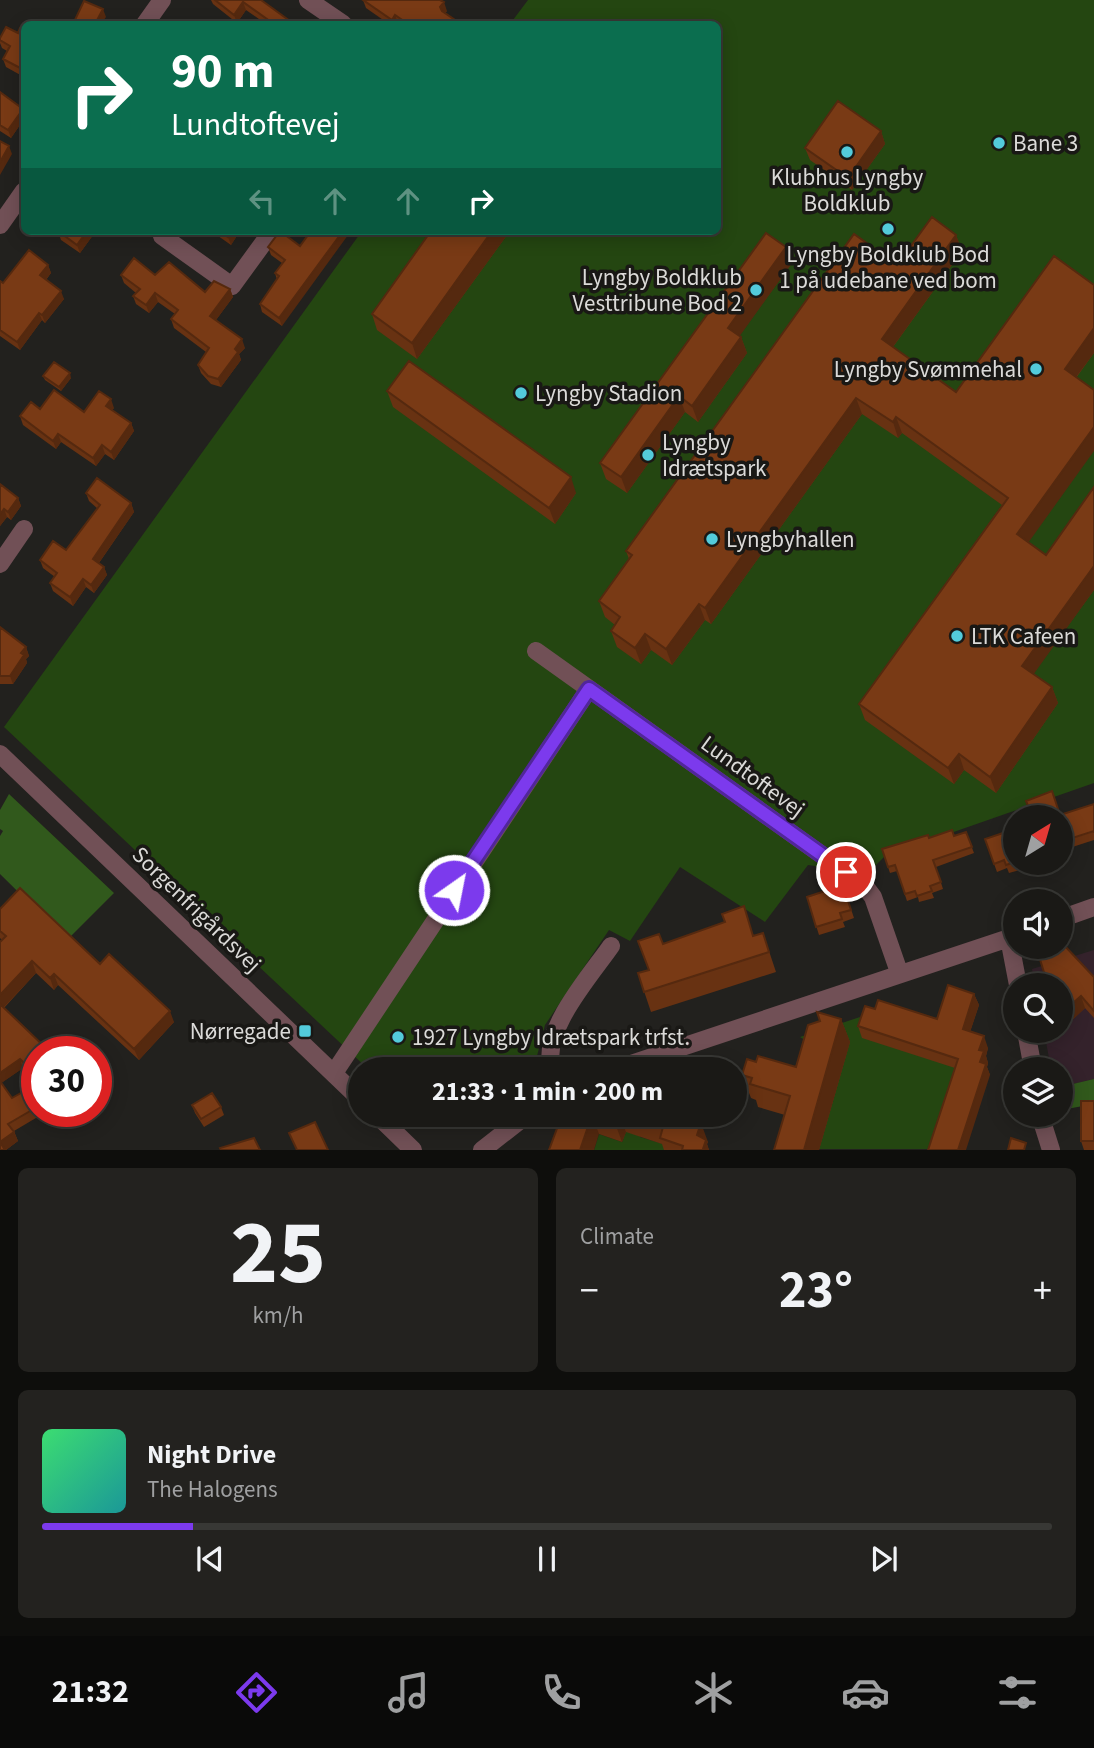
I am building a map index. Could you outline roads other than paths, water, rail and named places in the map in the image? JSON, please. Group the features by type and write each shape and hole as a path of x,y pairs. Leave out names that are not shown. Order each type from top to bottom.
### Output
{"street":[{"path":"147,21 162,0"},
{"path":"309,0 339,21"},
{"path":"0,225 21,195"},
{"path":"162,236 232,286 269,235"},
{"path":"0,564 24,529"},
{"name":"Lundtoftevej","path":"537,650 864,885 873,897 899,972"},
{"path":"334,1073 589,689"},
{"name":"Sorgenfrigårdsvej","path":"0,754 348,1087"},
{"path":"1073,914 1094,907"},
{"path":"651,1057 899,972 1003,940"},
{"path":"550,1057 553,1035 611,946"},
{"path":"389,1127 413,1150"},
{"path":"482,1150 512,1127"},
{"path":"1044,1127 1051,1150"}],"place":[{"name":"Bane 3","path":"999,143"},
{"name":"Klubhus Lyngby Boldklub","path":"847,152"},
{"name":"Lyngby Boldklub Bod 1 på udebane ved bom","path":"888,229"},
{"name":"Lyngby Boldklub Vesttribune Bod 2","path":"756,290"},
{"name":"Lyngby Svømmehal","path":"1036,369"},
{"name":"Lyngby Stadion","path":"521,393"},
{"name":"Lyngby Idrætspark","path":"648,455"},
{"name":"Lyngbyhallen","path":"712,539"},
{"name":"LTK Cafeen","path":"957,636"},
{"name":"Nørregade","path":"305,1031"},
{"name":"1927 Lyngby Idrætspark trfst.","path":"398,1037"}]}
